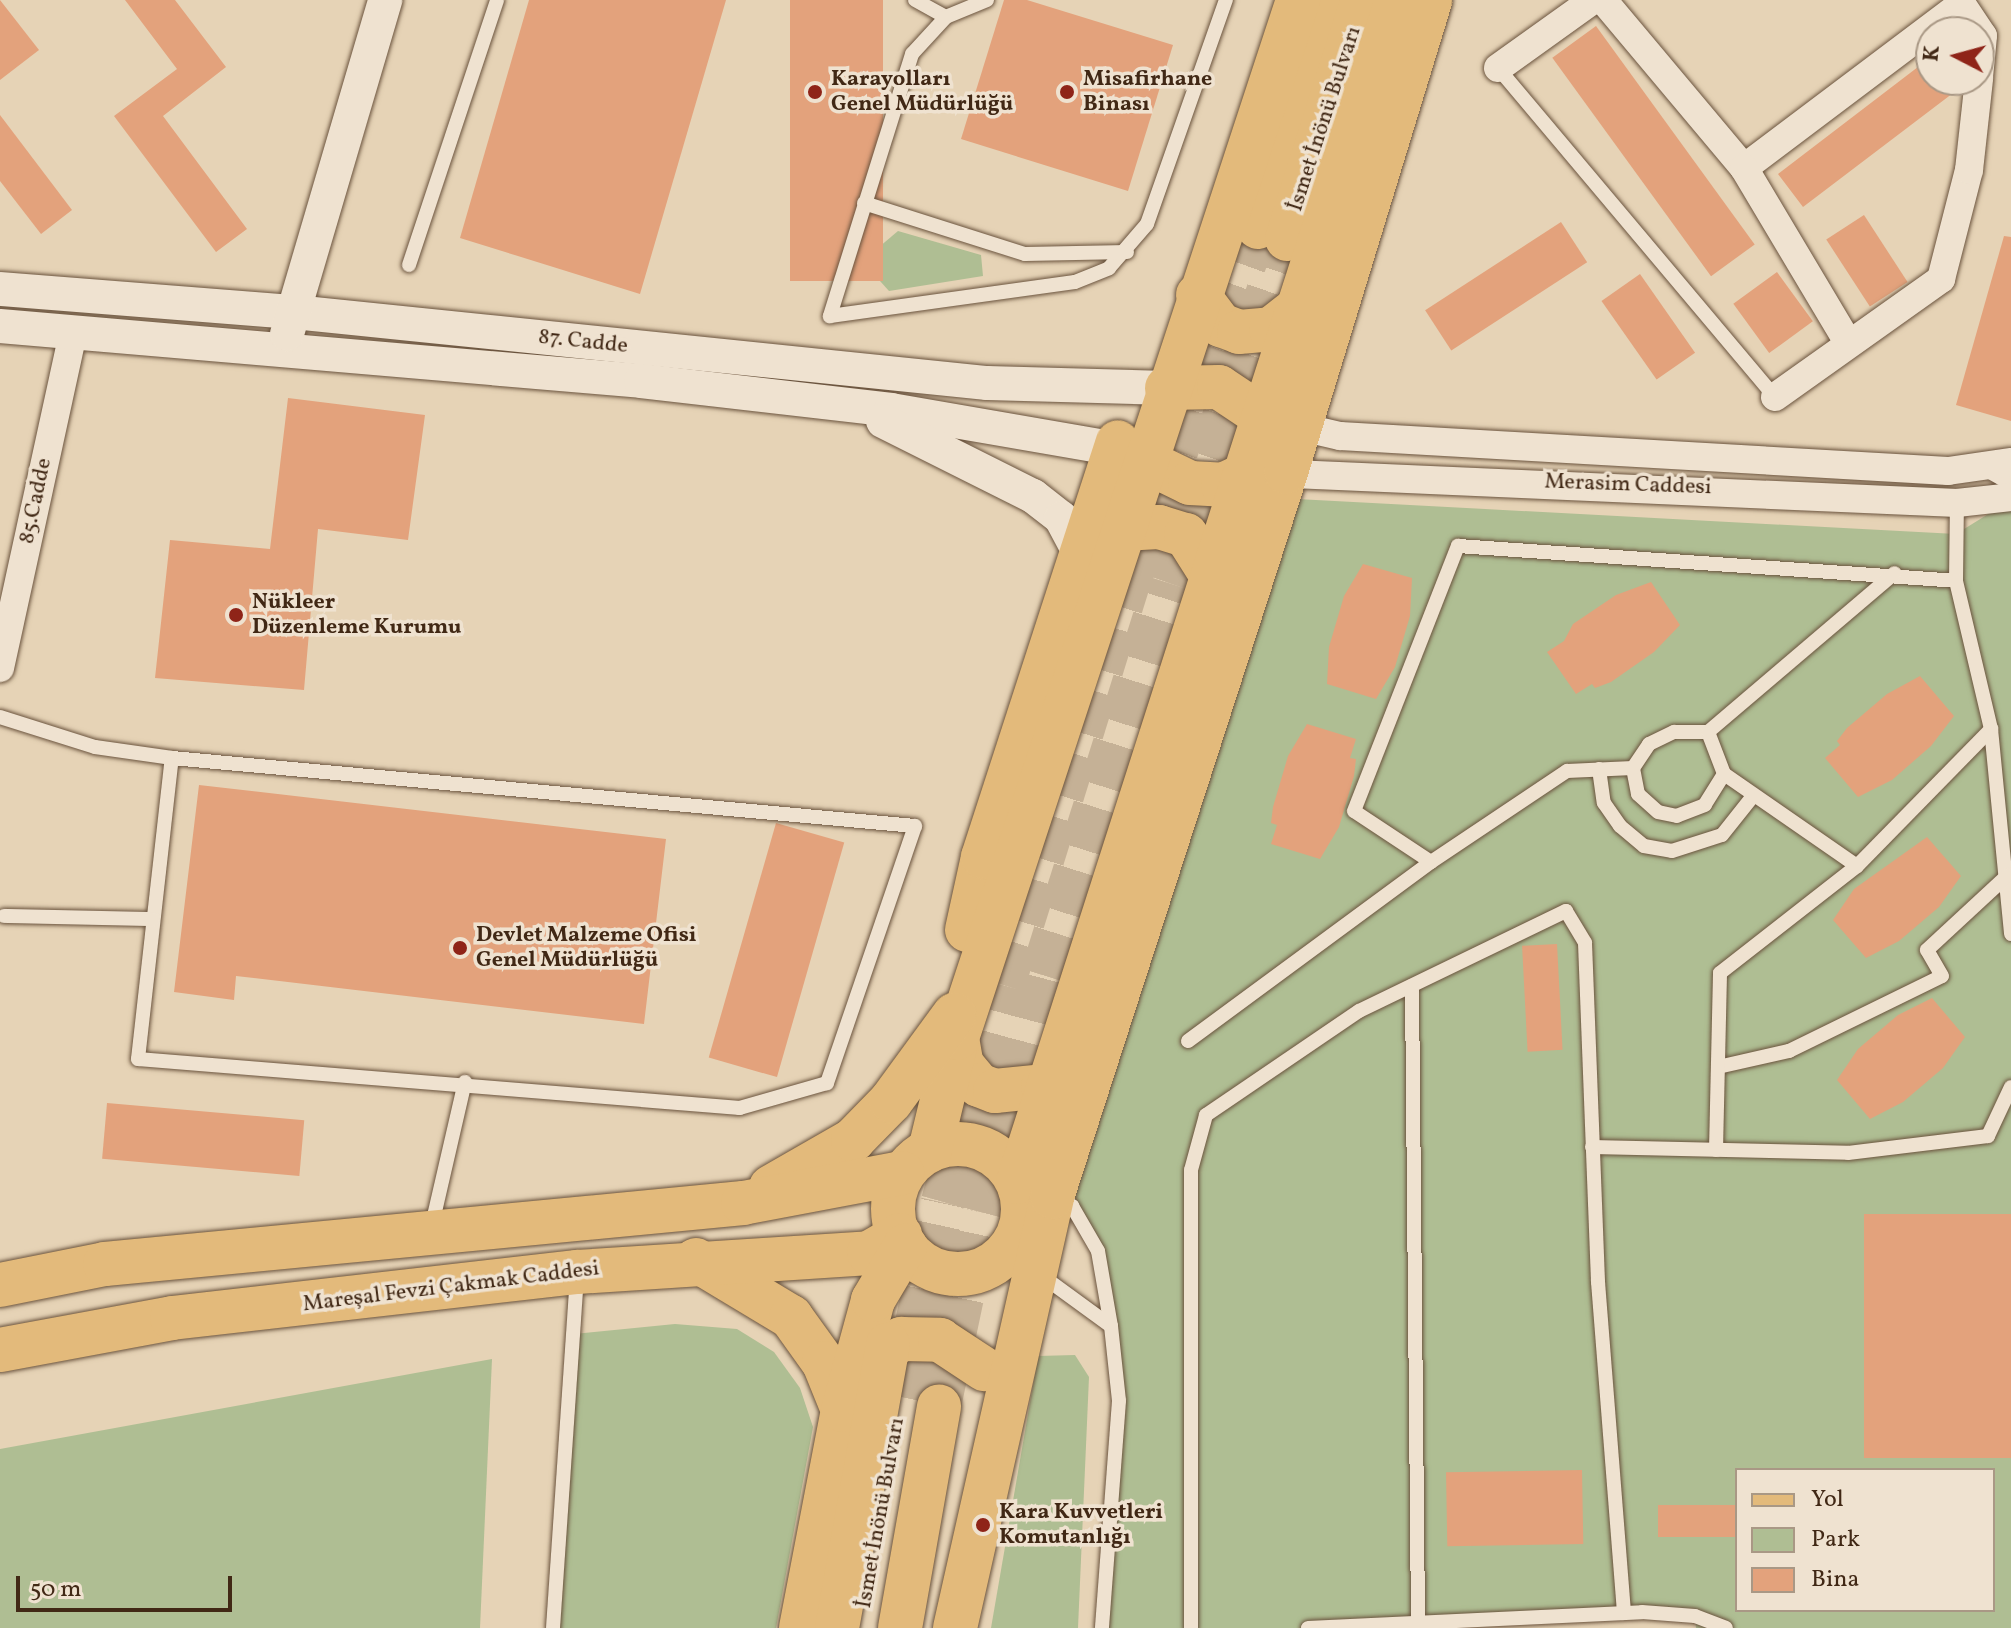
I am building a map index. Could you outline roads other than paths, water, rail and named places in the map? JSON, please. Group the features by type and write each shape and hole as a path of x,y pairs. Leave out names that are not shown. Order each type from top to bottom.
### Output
{"main road":[{"path":"743,1203 853,1140 891,1101 974,987 967,925 983,857 1080,553 1130,451 1201,221 1275,0"},
{"path":"1151,388 1198,295 1298,0"},
{"name":"İsmet İnönü Bulvarı","path":"1330,0 1272,233 1363,0"},
{"path":"1282,423 1299,307 1397,0"},
{"path":"1030,1190 1282,423 1430,0"},
{"path":"1198,295 1221,325 1239,332 1271,329 1299,307"},
{"path":"1151,388 1219,387 1282,423"},
{"path":"1130,451 1190,483 1223,485 1265,474"},
{"path":"837,1628 907,1247 893,1201 916,1162 1122,529 1130,451"},
{"path":"935,1628 984,1369 1014,1259 1057,1076 1210,573 1265,474"},
{"path":"1122,529 1159,527 1186,535 1210,573"},
{"path":"957,1038 962,1065 979,1085 995,1091 1043,1086 1057,1076"},
{"path":"0,1285 105,1264 743,1203 916,1162 971,1145 990,1152 1030,1190"},
{"path":"907,1247 931,1269 969,1274 1014,1259"},
{"path":"801,1628 843,1410 873,1300 907,1247"},
{"name":"Mareşal Fevzi Çakmak Caddesi","path":"0,1350 172,1318 577,1272 696,1260 869,1253 907,1247"},
{"path":"955,1628 1014,1259"},
{"path":"696,1260 791,1317 824,1363 843,1410"},
{"path":"886,1350 901,1339 940,1340 984,1369"},
{"name":"İsmet İnönü Bulvarı","path":"861,1628 920,1402 900,1628"}],"street":[{"path":"283,350 385,0"},
{"path":"1498,68 1593,0"},
{"path":"1603,0 1744,168 1847,341"},
{"path":"1744,168 1960,2"},
{"path":"1775,397 1847,341 1941,279 1969,170 1977,96"},
{"name":"87. Cadde","path":"0,289 294,312 987,383 1151,388"},
{"name":"87. Cadde","path":"0,326 641,381 829,406 891,410 1130,451"},
{"name":"85.Cadde","path":"0,668 73,334"},
{"path":"829,406 889,423 1033,496 1061,518 1080,553"},
{"name":"Merasim Caddesi","path":"1282,423 1340,436 1999,466"},
{"name":"Merasim Caddesi","path":"1265,474 1957,503 2011,497"}],"lane":[{"path":"409,265 497,0"},
{"path":"915,0 946,17"},
{"path":"987,0 946,17 912,54 830,316 1075,282 1109,268 1127,252 1147,224 1178,149 1226,0"},
{"path":"1498,68 1775,397"},
{"path":"864,203 1025,254 1127,252"},
{"path":"1999,466 2011,484"},
{"path":"1957,503 1956,581 1991,729 2008,875 2011,934"},
{"path":"1431,862 1354,811 1458,546 1895,573 1956,581"},
{"path":"1724,774 1705,805 1677,816 1658,812 1638,794 1633,768 1649,744 1674,732 1708,732 1895,573"},
{"path":"0,717 95,747 172,758 915,826 827,1083 740,1108 465,1082 138,1059 172,758"},
{"path":"1716,1150 1720,973 1857,866 1991,729"},
{"path":"1708,732 1724,774 1857,866"},
{"path":"1188,1041 1431,862 1567,771 1633,768"},
{"path":"1599,769 1604,803 1620,826 1644,846 1672,851 1722,835 1753,796"},
{"path":"1718,1067 1789,1051 1942,976 1927,950 2008,875"},
{"path":"1191,1628 1191,1170 1206,1115 1359,1011 1566,911 1585,943 1592,1147 1624,1613"},
{"path":"4,916 153,919"},
{"path":"1412,986 1418,1625"},
{"path":"430,1233 465,1082"},
{"path":"1592,1147 1848,1153 1988,1136 2011,1087"},
{"path":"1030,1190 1072,1206 1098,1251 1111,1326 1119,1401 1102,1628"},
{"path":"1014,1259 1065,1288 1111,1326"},
{"path":"553,1628 577,1272"},
{"path":"1308,1628 1624,1613 1695,1616 1726,1628"}],"tunnel":[{"path":"901,1397 943,1202 1003,985 1131,575 1258,227"},
{"path":"939,1406 980,1212 1042,975 1166,582 1287,239"}],"place":[{"name":"Karayolları Genel Müdürlüğü","path":"815,92"},
{"name":"Misafirhane Binası","path":"1067,92"},
{"name":"Nükleer Düzenleme Kurumu","path":"236,615"},
{"name":"Devlet Malzeme Ofisi Genel Müdürlüğü","path":"460,948"},
{"name":"Kara Kuvvetleri Komutanlığı","path":"983,1525"}]}
